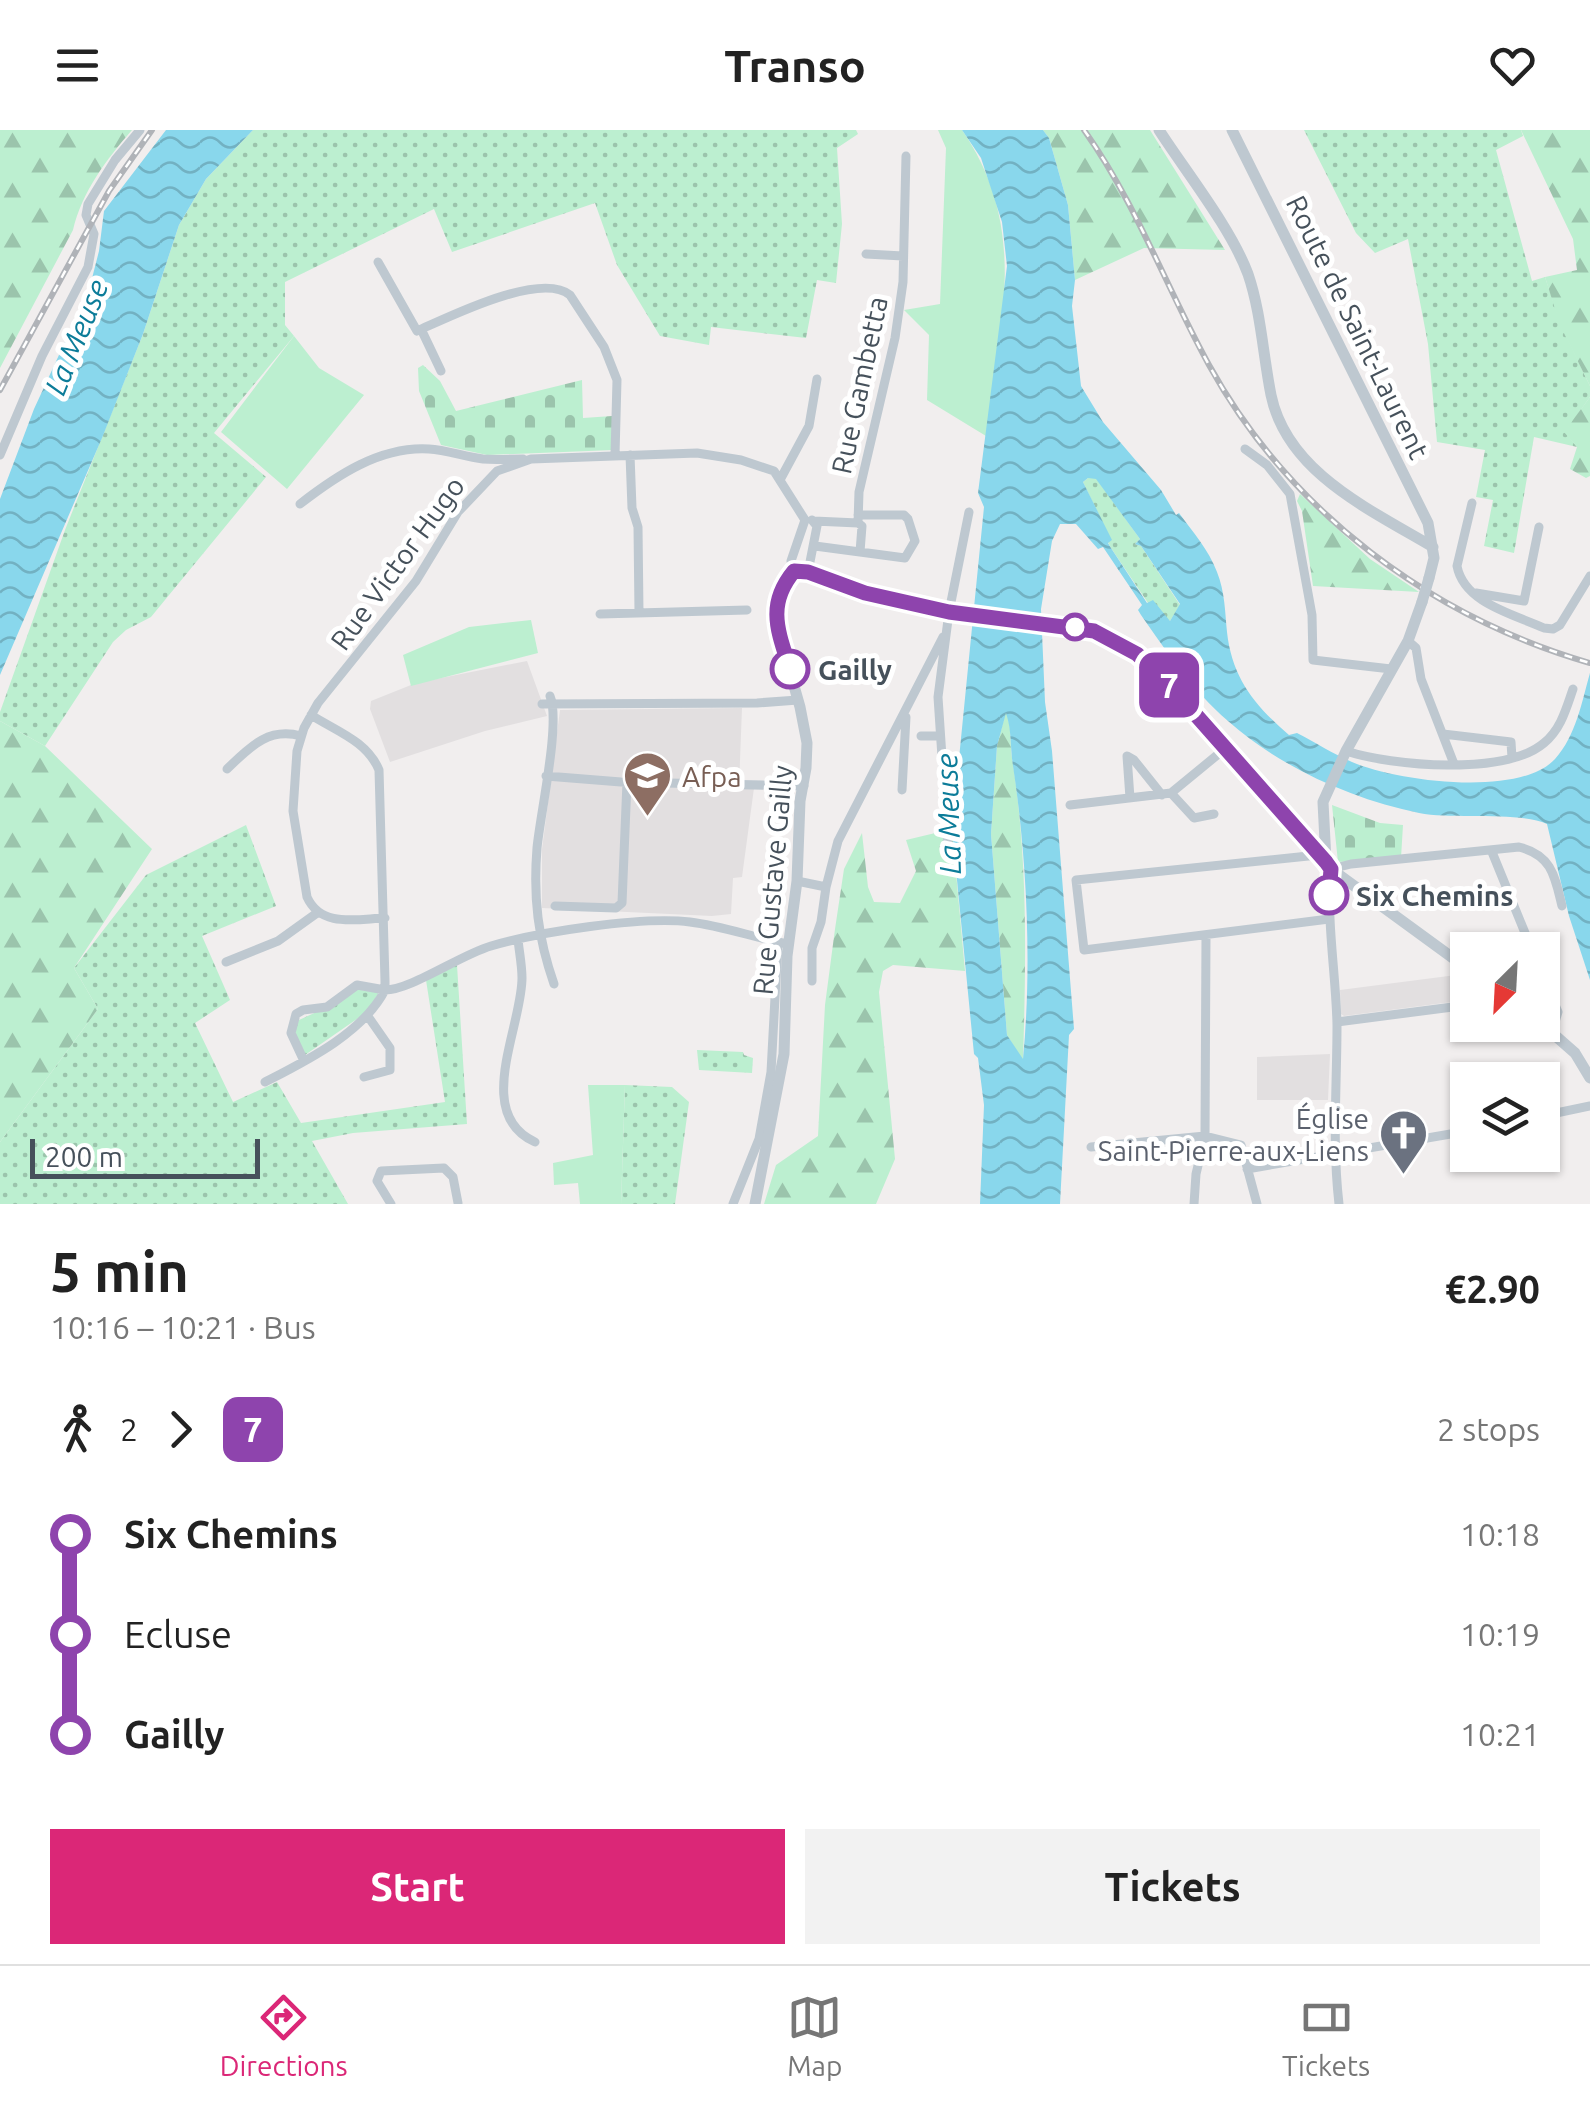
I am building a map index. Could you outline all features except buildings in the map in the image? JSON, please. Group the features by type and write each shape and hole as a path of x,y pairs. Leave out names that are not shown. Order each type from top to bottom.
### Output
{"street":[{"path":"0,455 42,356 85,276 94,229 86,215 88,204 114,160 140,130"},
{"path":"1159,130 1230,238 1247,272 1271,396 1284,436 1319,475 1457,566"},
{"name":"Route de Saint-Laurent","path":"1232,130 1428,523 1433,553"},
{"name":"Rue Gambetta","path":"860,552 859,492 895,338 904,256 906,156"},
{"name":"Rue Gambetta","path":"866,254 904,256"},
{"path":"378,262 417,331 489,300 539,290 563,290 570,295 604,348 617,380 615,455"},
{"path":"421,330 441,371"},
{"path":"801,571 814,546 817,526 781,478 809,426 816,379"},
{"path":"1245,449 1268,465 1290,494 1312,615 1313,660 1391,669"},
{"path":"300,504 356,466 408,450 531,459"},
{"path":"630,455 632,508 638,528 638,613"},
{"name":"Rue Victor Hugo","path":"318,913 307,898 293,811 301,736 310,715 416,581 458,512 497,471 531,459 720,455 765,467 781,478"},
{"path":"1472,503 1457,566 1459,576 1474,594 1553,629 1560,625 1590,576"},
{"path":"812,981 812,948 838,841 947,630 954,612 969,512"},
{"path":"809,520 904,516 915,541 905,558 814,546"},
{"path":"809,520 791,561 801,571 865,593 954,612 1072,626 1110,636 1137,654 1227,747 1325,862 1450,956"},
{"path":"1474,594 1524,601 1539,527"},
{"path":"1339,1204 1334,1156 1337,1022 1323,802 1346,752 1408,642 1433,553"},
{"name":"Rue Gustave Gailly","path":"734,1204 758,1139 771,1072 775,961 797,881 807,743 775,619 783,588 801,571"},
{"path":"600,614 747,610"},
{"path":"947,630 938,697 938,736 948,846"},
{"path":"1408,642 1416,648 1422,679 1454,764"},
{"path":"1346,752 1454,764 1512,758 1538,748 1554,734 1574,689"},
{"path":"554,984 538,934 537,852 546,776 548,701 757,704 798,700"},
{"path":"902,790 907,709"},
{"path":"265,1082 304,1061 366,1015 385,990 379,770 364,746 310,715"},
{"path":"227,769 268,736 282,731 301,736"},
{"path":"1443,734 1512,742 1512,758"},
{"path":"921,736 938,736"},
{"path":"1070,805 1166,794 1227,747"},
{"path":"376,761 388,755"},
{"path":"1130,798 1127,756 1194,818 1214,814"},
{"path":"546,776 804,786"},
{"path":"555,906 616,908 622,903 626,782"},
{"path":"1295,827 1310,826 1324,816"},
{"path":"1330,919 1084,950 1076,880 1325,862 1351,864 1519,847 1542,855 1553,870 1562,906"},
{"path":"1492,852 1525,932"},
{"path":"797,881 826,887"},
{"path":"226,962 278,941 318,913 333,920 385,918"},
{"path":"304,1061 291,1032 296,1014 327,1007 356,984 385,990 406,987 456,958 538,934 686,922 783,943"},
{"path":"1194,1204 1205,1136 1206,935"},
{"path":"518,939 523,980 508,1050 506,1111 520,1136 535,1142"},
{"name":"Rue Gustave Gailly","path":"755,1204 784,1054 783,943"},
{"path":"1337,1022 1450,1007"},
{"path":"364,1077 390,1070 390,1048 366,1015"},
{"path":"1560,1040 1590,1078"},
{"path":"1560,1112 1590,1106"},
{"path":"1247,1169 1450,1134"},
{"path":"1091,1146 1205,1136 1240,1144 1256,1204"},
{"path":"391,1204 377,1181 381,1171 444,1168 453,1177 458,1203"}],"shaded area":[{"path":"527,661 547,716 485,731 390,762 370,709 371,701 416,683"},
{"name":"Afpa","path":"742,708 739,787 754,788 742,877 733,878 731,914 542,908 542,849 560,710"},
{"path":"1450,976 1450,1002 1344,1016 1340,990"},
{"path":"1330,1054 1328,1100 1257,1100 1257,1057"}],"green space":[{"path":"0,130 132,130 89,190 73,230 0,368"},
{"path":"253,130 856,130 858,134 837,148 842,224 836,283 817,280 806,338 711,327 709,345 660,336 617,265 595,203 452,252 434,209 285,282 285,325 294,336 214,433 266,477 151,617 113,642 45,746 0,721 0,712 65,530 143,334 179,225 206,179"},
{"path":"938,130 962,130 983,167 1003,241 1002,317 986,436 927,400 929,335 904,310 940,304 946,148"},
{"path":"1043,130 1150,130 1225,250 1144,248 1075,280 1068,205 1049,138"},
{"path":"1304,130 1521,130 1523,136 1496,150 1532,281 1545,277 1561,325 1590,386 1590,397 1565,432 1577,447 1534,437 1514,553 1484,546 1493,500 1476,497 1485,450 1437,442 1428,344 1408,239 1375,253 1356,233"},
{"path":"1521,130 1590,130 1590,386 1560,325 1545,277 1577,270 1573,239"},
{"path":"294,336 319,368 364,395 287,489 221,432"},
{"path":"423,365 440,381 456,411 582,380 583,418 612,416 613,450 487,455 441,445 419,391 418,368"},
{"path":"1590,397 1590,476 1586,478 1570,469 1577,447 1564,432"},
{"path":"1096,478 1140,539 1135,544 1141,546 1180,605 1170,621 1148,603 1111,548 1111,540 1083,482"},
{"path":"1300,494 1370,559 1419,592 1313,586 1302,511 1297,501"},
{"path":"531,620 538,653 411,686 403,655 469,627"},
{"path":"1006,711 1024,875 1023,1061 1007,1035 991,834 997,746"},
{"path":"0,721 45,746 152,849 74,968 98,1009 0,1142"},
{"path":"1332,805 1380,823 1403,825 1401,858 1338,862"},
{"path":"246,825 276,906 202,936 230,1000 195,1023 233,1102 277,1082 301,1123 445,1102 426,980 457,965 467,1124 353,1133 312,1141 348,1204 0,1204 0,1142 98,1009 74,968 146,875"},
{"path":"952,829 965,971 893,965 883,971 879,992 895,1159 876,1204 764,1204 776,1165 818,1136 825,1005 835,929 844,869 862,833 868,887 874,902 900,903 916,871 906,840"},
{"path":"352,989 379,992 367,1012 305,1055 292,1032 299,1020"},
{"path":"697,1050 743,1052 753,1058 752,1073 699,1070"},
{"path":"588,1085 625,1085 621,1204 580,1204 578,1183 554,1185 553,1163 593,1155"},
{"path":"625,1085 672,1087 689,1102 675,1204 621,1204"}],"water":[{"name":"La Meuse","path":"166,130 253,130 206,179 179,225 143,334 102,438 0,675 0,499 34,409 89,290 104,211"},
{"path":"962,130 1043,130 1049,138 1068,205 1075,280 1072,306 1081,386 1103,422 1210,556 1222,587 1230,648 1240,677 1256,702 1289,735 1297,733 1352,762 1397,775 1456,782 1514,779 1538,771 1562,750 1577,718 1590,673 1590,980 1569,916 1547,824 1520,818 1434,815 1393,807 1342,790 1270,753 1228,721 1192,684 1141,615 1138,610 1142,605 1103,547 1098,549 1076,524 1060,524 1052,541 1041,609 1045,702 1074,1029 1069,1035 1060,1204 980,1204 984,1105 978,1058 974,1054 952,829 984,507 978,493 1007,266 1002,222 981,158","holes":["1096,479 1140,539 1135,544 1141,546 1180,604 1170,621 1153,600 1147,603 1108,543 1112,540 1083,482","1006,713 1027,912 1023,1059 1007,1035 991,834 997,746"]}],"railway":[{"path":"0,390 109,191 152,130"},
{"path":"1084,130 1135,216 1209,365 1242,418 1280,467 1323,512 1370,552 1421,587 1475,618 1590,663"}],"bus line":[{"name":"7","path":"790,669 775,619 783,588 794,571 808,572 865,593 949,612 1072,626 1110,636 1165,680 1326,862 1331,869 1329,895"}],"place":[{"name":"Gailly","path":"790,669"},
{"name":"Afpa","path":"647,818"},
{"name":"Six Chemins","path":"1329,895"},
{"name":"Église Saint-Pierre-aux-Liens","path":"1404,1176"}]}
